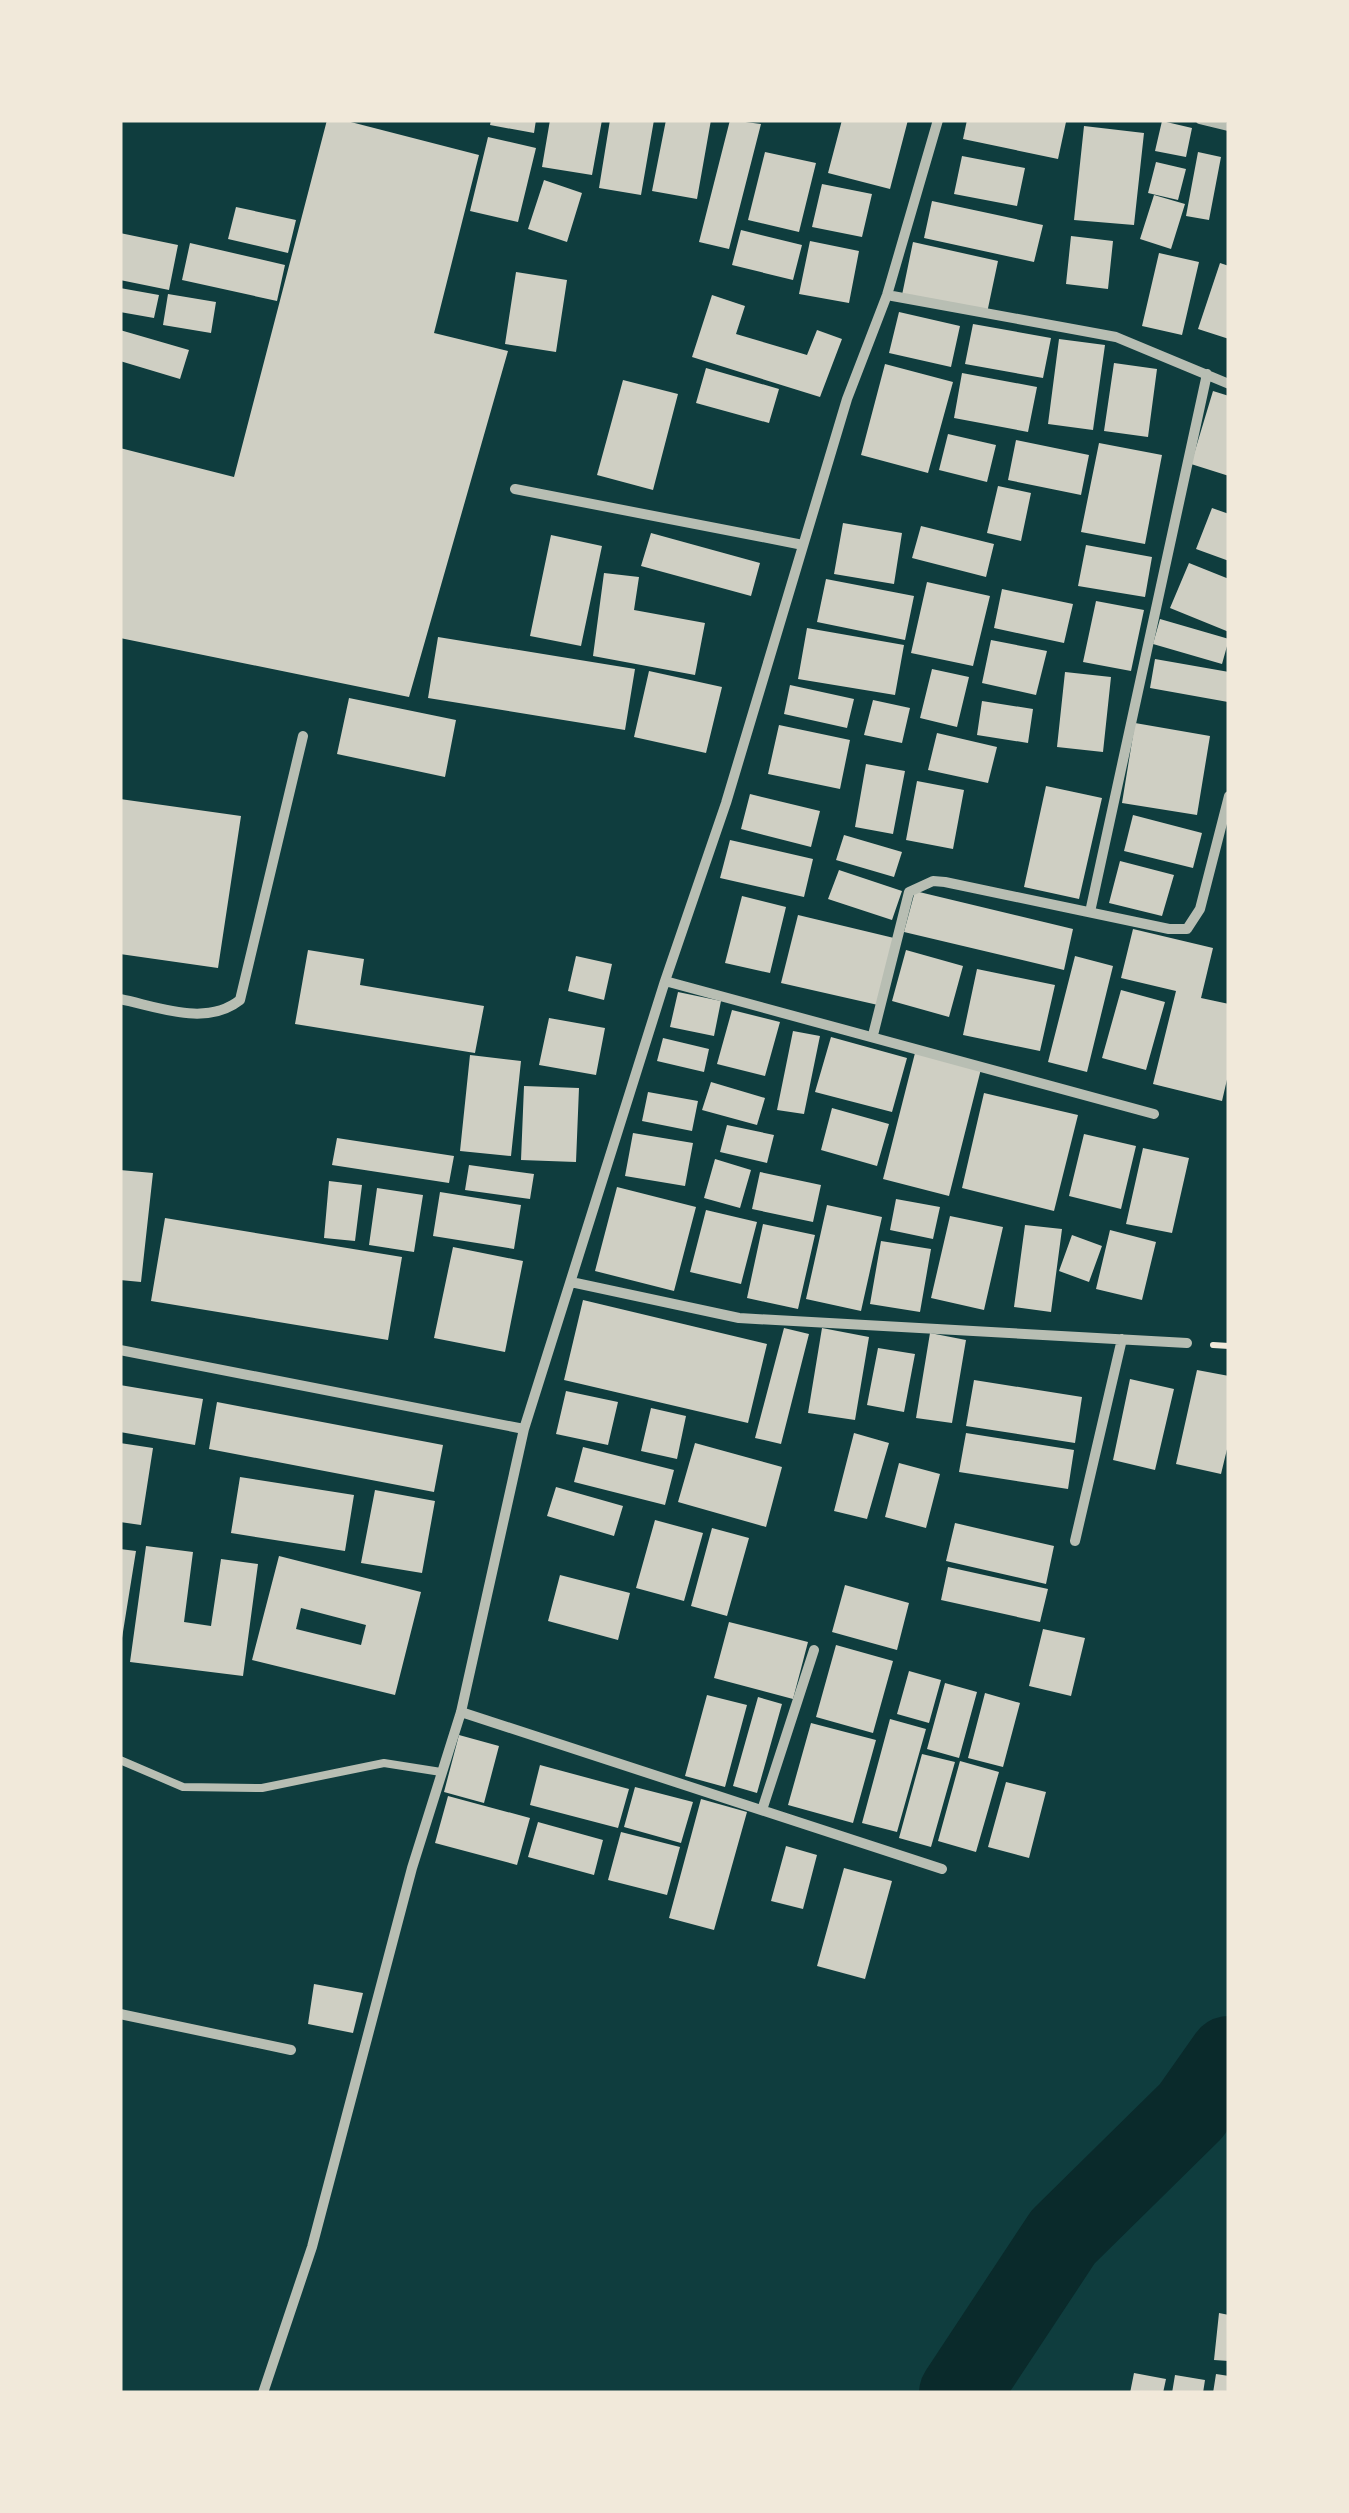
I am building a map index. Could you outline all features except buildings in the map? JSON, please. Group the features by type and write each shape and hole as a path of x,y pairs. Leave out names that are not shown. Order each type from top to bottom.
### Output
{"street":[{"path":"263,2393 312,2246 412,1868 461,1712 524,1429 665,980 726,802 847,399 887,295 938,120"},
{"path":"887,295 1116,338 1229,384"},
{"path":"1090,912 1207,374"},
{"path":"514,489 804,545"},
{"path":"120,999 193,1014 226,1011 240,1000 303,736"},
{"path":"873,1035 905,898 918,886 933,880 1169,929 1187,929 1200,909 1229,796"},
{"path":"665,980 1154,1114"},
{"path":"571,1282 739,1318 1186,1343"},
{"path":"1075,1541 1122,1339"},
{"path":"120,1350 524,1429"},
{"path":"762,1810 814,1650"},
{"path":"461,1712 942,1869"},
{"path":"120,2014 291,2050"}],"lane":[{"path":"1200,120 1229,126"},
{"path":"120,1760 183,1787 262,1788 384,1763 441,1772"}],"waterway":[{"path":"960,2393 1063,2237 1191,2111 1229,2057"}]}
